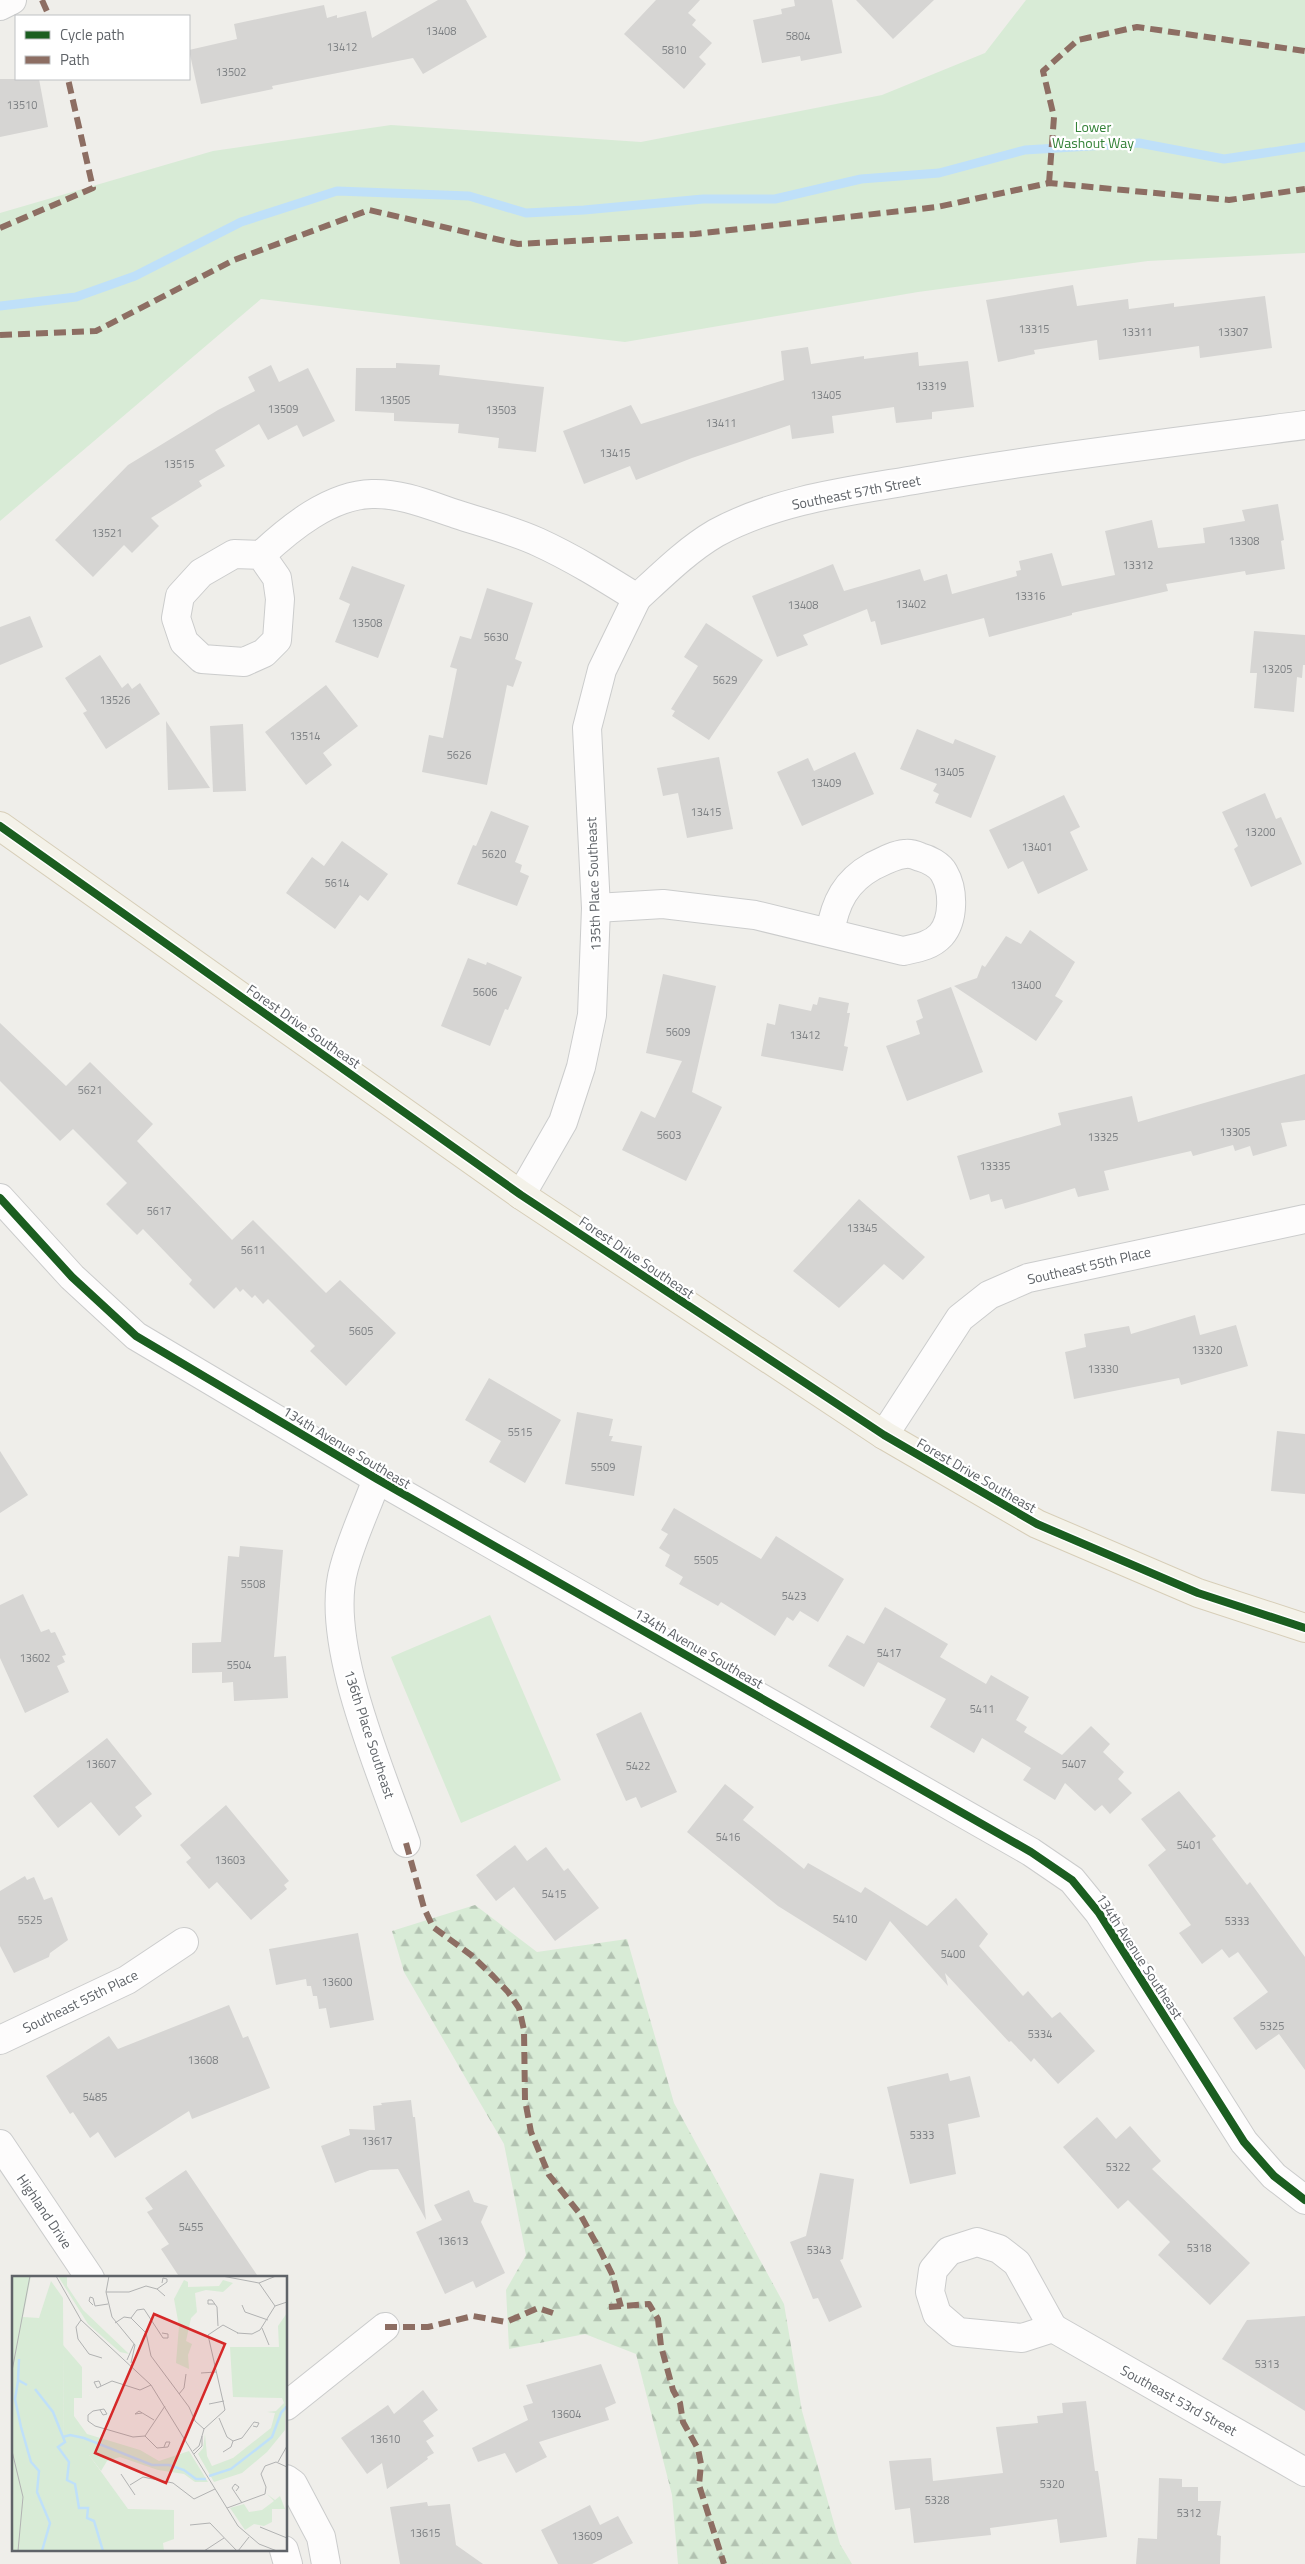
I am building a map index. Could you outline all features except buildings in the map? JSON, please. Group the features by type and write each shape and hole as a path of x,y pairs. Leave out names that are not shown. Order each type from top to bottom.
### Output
{"main road":[{"name":"Forest Drive Southeast","path":"0,826 521,1195 884,1435 1037,1524 1198,1594 1305,1628"}],"street":[{"path":"0,6 12,0"},
{"name":"Southeast 57th Street","path":"637,598 685,554 716,534 766,512 811,498 1005,465 1305,425"},
{"path":"262,555 286,532 340,501 371,494 406,498 536,542 593,570 637,598"},
{"name":"135th Place Southeast","path":"521,1195 563,1122 582,1067 592,1015 596,908 587,728 602,670 637,598"},
{"path":"596,908 663,904 755,915 903,951 924,947 941,934 950,915 950,892 944,872 929,859 907,853 885,859 860,874 844,892 834,909 830,933"},
{"name":"134th Avenue Southeast","path":"0,1198 72,1277 136,1336 377,1479 1031,1852 1072,1880 1099,1913 1244,2142 1274,2176 1305,2200"},
{"name":"Southeast 55th Place","path":"884,1435 960,1318 990,1294 1028,1278 1305,1218"},
{"name":"136th Place Southeast","path":"377,1479 343,1569 340,1604 343,1644 351,1682 406,1843"},
{"name":"Southeast 55th Place","path":"0,2040 127,1980 184,1942"},
{"name":"Highland Drive","path":"0,2144 89,2276"},
{"path":"288,2404 384,2327"},
{"name":"Southeast 53rd Street","path":"1053,2328 1305,2472"},
{"path":"288,2480 293,2484 321,2537 326,2564"}],"green space":[{"name":"Lower Washout Way","path":"1026,0 1305,0 1305,253 1148,261 918,292 625,342 261,299 0,521 0,213 213,151 391,125 641,142 882,95 985,53"},
{"path":"490,1615 561,1780 461,1823 391,1657"},
{"path":"475,1905 537,1952 627,1939 674,2103 784,2304 802,2411 840,2544 852,2564 678,2564 672,2495 636,2354 585,2334 509,2349 506,2290 526,2255 504,2144 404,1972 392,1931"}],"waterway":[{"path":"0,306 76,297 135,276 241,222 337,191 469,196 526,213 584,210 703,199 775,199 861,179 939,173 1025,150 1139,143 1224,159 1305,147"}],"marked path":[{"path":"42,0 49,15"},
{"path":"1049,183 1054,117 1043,71 1078,40 1137,27 1305,51"},
{"path":"0,228 93,188 68,80"},
{"path":"0,335 96,331 234,260 369,210 518,244 695,234 937,207 1049,183 1229,200 1305,189"},
{"path":"406,1843 424,1908 433,1927 471,1955 508,1992 519,2008 524,2030 525,2100 531,2132 549,2175 580,2214 601,2252 612,2274 621,2307"},
{"path":"609,2307 649,2304 658,2319 661,2346 673,2390 680,2403 683,2422 698,2449 701,2464 699,2485 724,2564"},
{"path":"385,2327 428,2327 473,2316 506,2322 538,2308 553,2313"}],"cycle path":[{"path":"0,826 521,1195 884,1435 1037,1524 1198,1593 1305,1628"},
{"path":"0,1198 72,1277 136,1336 377,1479 1031,1852 1072,1880 1099,1913 1244,2142 1274,2176 1305,2200"}]}
